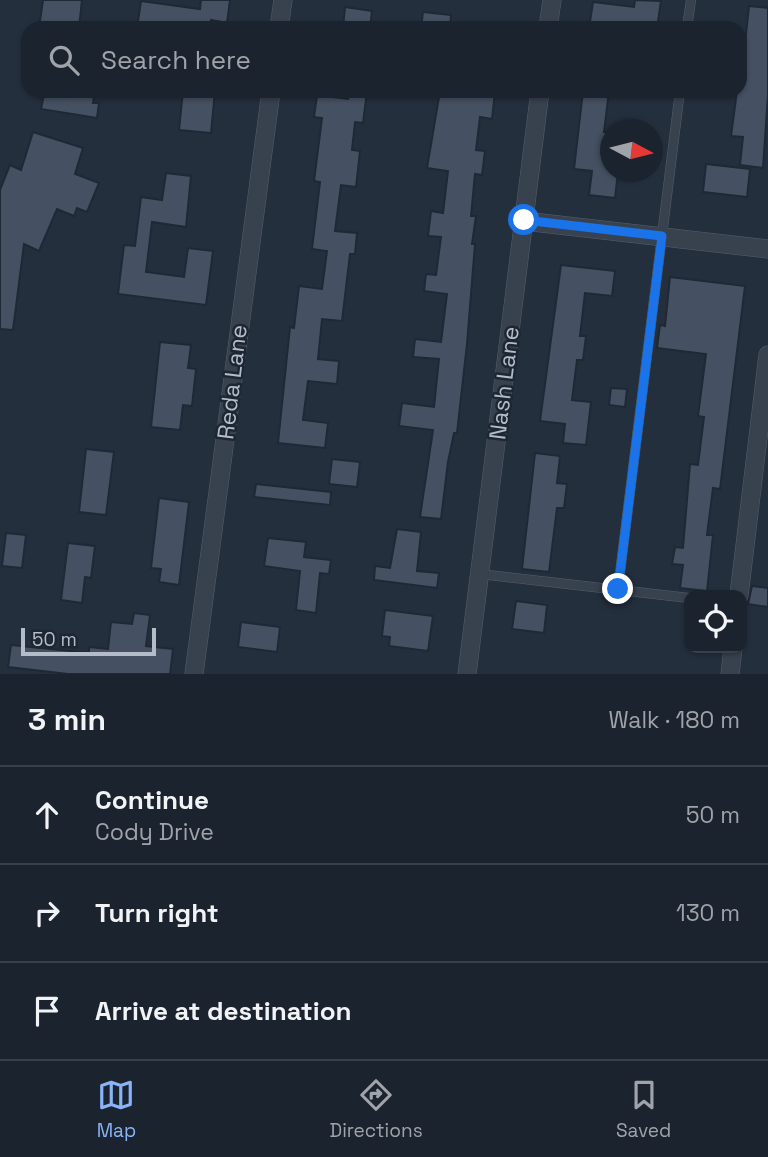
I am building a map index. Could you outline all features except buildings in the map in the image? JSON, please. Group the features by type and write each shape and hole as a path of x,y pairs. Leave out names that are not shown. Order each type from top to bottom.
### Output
{"street":[{"path":"280,21 283,0"},
{"path":"549,21 552,0"},
{"name":"Reda Lane","path":"194,674 270,98"},
{"name":"Nash Lane","path":"467,674 539,98"},
{"path":"524,220 768,249"},
{"path":"740,590 768,355"},
{"path":"730,674 732,653"}],"lane":[{"path":"688,21 691,0"},
{"path":"618,589 679,98"},
{"path":"480,573 684,597"}],"route":[{"path":"524,220 662,236 618,589"}]}
